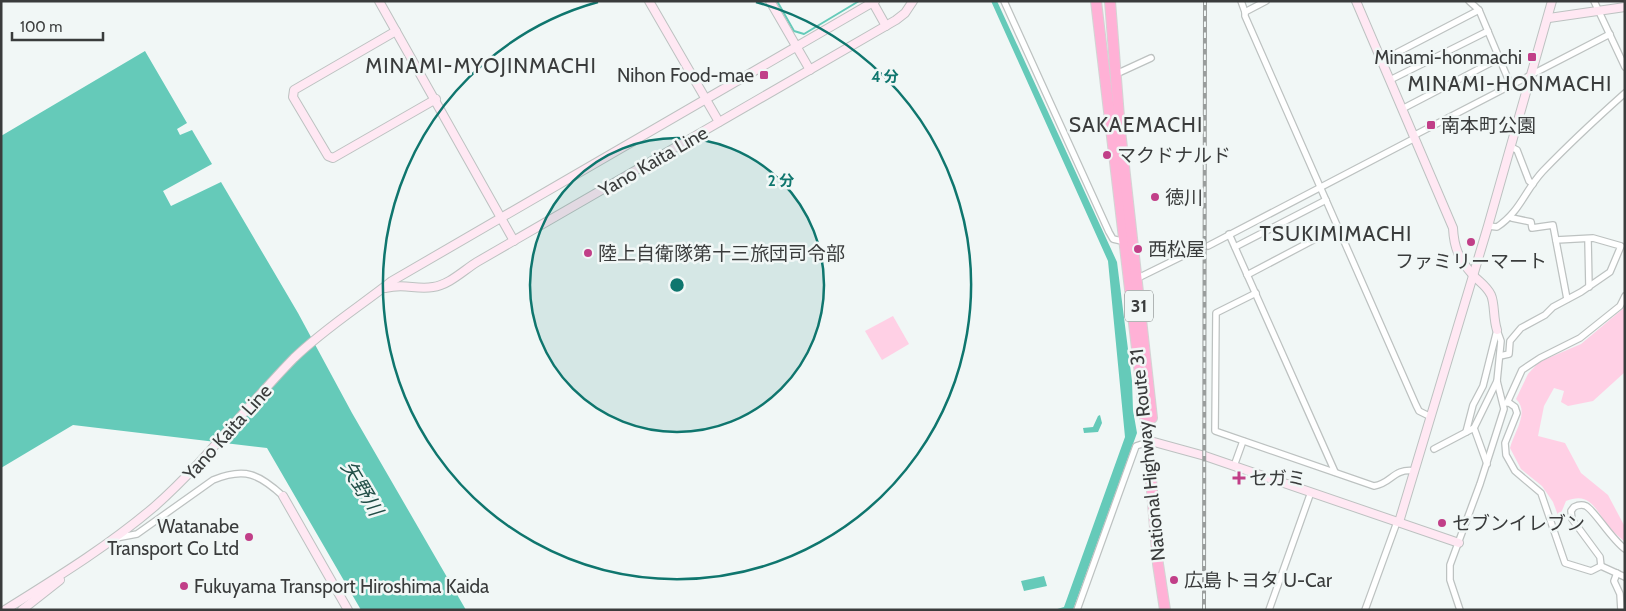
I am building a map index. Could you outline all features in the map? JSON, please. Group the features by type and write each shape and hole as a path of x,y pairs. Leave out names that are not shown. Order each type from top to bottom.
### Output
{"highway":[{"name":"National Highway Route 31","path":"1096,1 1112,75 1120,130 1128,242 1170,610"},
{"path":"1104,1 1112,75"},
{"name":"National Highway Route 31","path":"1110,1 1112,75 1122,221 1136,279 1151,442 1156,547 1165,610"}],"street":[{"path":"379,1 436,99 514,241"},
{"path":"649,1 719,122"},
{"path":"770,1 810,70"},
{"name":"Yano Kaita Line","path":"382,289 401,285 427,288 441,286 514,241 886,26 902,16 913,1"},
{"path":"1004,1 1112,238 1128,242"},
{"path":"1241,1 1246,12 1245,16 1416,405 1419,411 1431,417"},
{"path":"1246,12 1266,1"},
{"path":"1356,1 1453,228 1456,254 1473,275 1485,285 1493,300 1493,318 1500,341 1497,381 1474,428 1434,449"},
{"path":"1469,1 1479,10 1511,86"},
{"path":"1365,610 1415,471 1549,18 1552,1"},
{"path":"1594,1 1625,67"},
{"path":"874,2 886,26"},
{"name":"Yano Kaita Line","path":"22,610 152,508 195,468 293,359 341,317 421,262 501,218 874,2"},
{"path":"1549,18 1625,7"},
{"path":"1381,61 1479,10"},
{"path":"396,31 294,90 293,96 328,156 333,158 436,99"},
{"path":"1390,80 1488,31"},
{"path":"1136,279 1229,234 1610,34"},
{"path":"1112,75 1151,58"},
{"path":"1402,109 1500,58"},
{"path":"1488,226 1497,227 1512,218 1533,184 1543,172 1625,93"},
{"path":"1511,147 1517,150 1529,181 1533,184"},
{"path":"1235,247 1326,200"},
{"path":"1512,218 1531,222 1532,228 1552,225 1568,299"},
{"path":"1106,225 1116,226 1122,221"},
{"path":"1247,275 1338,227"},
{"path":"1229,234 1335,472"},
{"path":"1500,356 1509,354 1510,340 1522,328 1545,315 1553,306 1589,287 1610,272 1621,246 1593,238 1588,240 1569,238 1556,240"},
{"path":"1588,240 1589,287"},
{"path":"1256,293 1216,313 1215,431 1374,486 1380,485 1403,470 1415,471"},
{"path":"1460,610 1449,575 1450,565 1504,409 1522,370 1540,358 1580,338 1620,306 1625,296"},
{"path":"1466,432 1473,405 1483,386 1497,330"},
{"path":"1497,381 1504,409"},
{"path":"1508,402 1515,407 1517,413 1505,443 1506,455 1516,471 1541,492 1566,563 1591,571 1601,566"},
{"path":"1474,428 1486,464"},
{"path":"1234,466 1243,441"},
{"path":"1076,610 1136,446 1151,442 1234,466 1458,543"},
{"path":"113,539 136,534 213,480 226,474 245,473 254,475 264,480 282,496 348,610"},
{"path":"1269,610 1311,492"},
{"path":"1601,566 1600,557 1572,519 1571,511 1574,507 1580,505 1589,509 1606,531 1625,549"},
{"path":"1601,566 1625,577"},
{"name":"Yano Kaita Line","path":"5,610 69,572"},
{"path":"1617,573 1614,581 1620,594 1620,610"}],"shaded area":[{"path":"1625,307 1625,372 1593,401 1568,406 1561,402 1564,391 1554,388 1544,406 1538,436 1565,443 1581,473 1608,495 1625,527 1625,542 1610,529 1593,505 1582,498 1566,501 1559,518 1553,502 1542,486 1521,469 1510,448 1520,422 1522,410 1516,399 1528,374 1539,362 1581,344"},
{"path":"893,316 909,344 882,360 865,331"}],"water":[{"path":"991,1 997,1 1117,262 1137,433 1073,610 1054,610 1064,607 1125,437 1108,261"},
{"name":"矢野川","path":"145,51 187,123 177,129 180,135 192,130 212,164 163,191 171,206 221,182 298,313 352,413 466,610 361,610 267,448 73,425 1,468 1,136"},
{"path":"1100,415 1102,423 1098,432 1084,433 1083,428 1093,427"},
{"path":"1044,576 1047,586 1024,591 1021,581"}],"waterway":[{"path":"777,1 794,31 804,34 859,1"}],"railway":[{"path":"1204,610 1205,1"}],"place":[{"name":"Minami-honmachi","path":"1532,57"},
{"name":"Nihon Food-mae","path":"764,75"},
{"name":"南本町公園","path":"1431,125"},
{"name":"マクドナルド","path":"1107,155"},
{"name":"徳川","path":"1155,197"},
{"name":"ファミリーマート","path":"1471,242"},
{"name":"西松屋","path":"1138,249"},
{"name":"陸上自衛隊第十三旅団司令部","path":"588,253"},
{"name":"セガミ","path":"1239,478"},
{"name":"セブンイレブン","path":"1442,523"},
{"name":"Watanabe Transport Co Ltd","path":"249,537"},
{"name":"広島トヨタ U-Car","path":"1174,580"},
{"name":"Fukuyama Transport Hiroshima Kaida","path":"184,586"}],"district":[{"name":"MINAMI-MYOJINMACHI","path":"481,66"},
{"name":"MINAMI-HONMACHI","path":"1510,84"},
{"name":"SAKAEMACHI","path":"1136,125"},
{"name":"TSUKIMIMACHI","path":"1336,234"}]}
